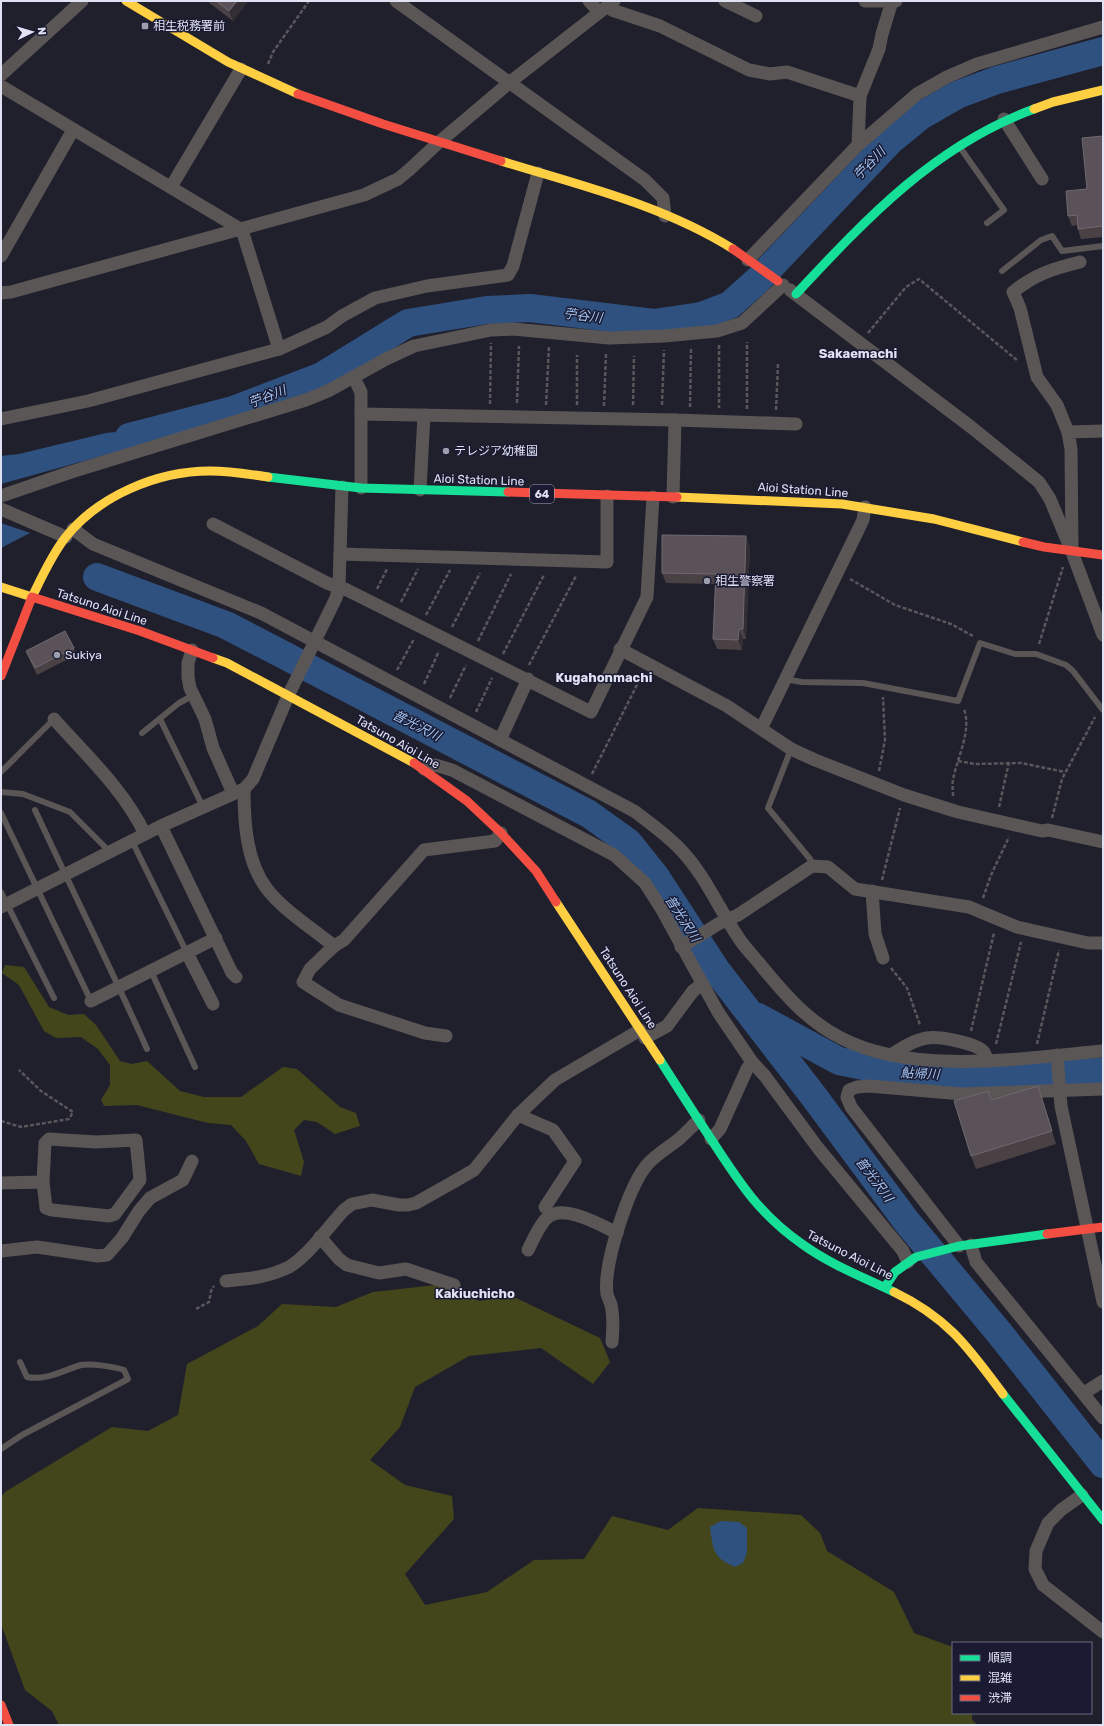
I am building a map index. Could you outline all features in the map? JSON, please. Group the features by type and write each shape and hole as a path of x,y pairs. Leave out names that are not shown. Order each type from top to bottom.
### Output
{"main road":[{"path":"126,1 241,69 266,81 293,92 438,142 620,198 703,232 750,261 781,283"},
{"path":"796,294 891,195 944,153 1004,119 1050,102 1103,90"},
{"name":"Aioi Station Line","path":"1,676 44,572 70,533 83,519 108,500 139,485 164,478 198,472 230,472 313,485 361,488 803,501 865,507 934,519 1069,552 1103,555"},
{"path":"1,587 32,598"},
{"name":"Tatsuno Aioi Line","path":"32,598 140,631 227,663 290,691 424,769 467,802 501,834 536,871 745,1191 776,1226 821,1256 919,1305 936,1316 958,1335 977,1356 1008,1400 1103,1520"},
{"path":"885,1287 895,1272 912,1259 961,1246 1103,1227"},
{"path":"1,1705 9,1725"}],"street":[{"path":"1,75 82,1"},
{"path":"396,1 645,180 663,198 665,216"},
{"path":"589,1 607,6 612,10 660,26 749,70 770,74 787,72 860,96"},
{"path":"724,1 756,16"},
{"path":"858,145 860,96 880,49 882,34 894,1 865,1"},
{"path":"1,293 11,292 168,248 242,230 364,195 382,188 409,170 438,142 509,83 607,6"},
{"path":"750,261 858,145 917,94 947,77 977,64 1103,27"},
{"path":"171,187 241,69"},
{"path":"1,86 242,230 279,349"},
{"path":"1004,119 1042,178"},
{"path":"1,256 73,130"},
{"path":"1,418 88,401 279,349 327,328 342,316 375,298 427,286 508,275 513,266 538,173"},
{"path":"1069,552 1071,449 1068,432 1057,406 1037,377 1020,308 1013,292 1030,278 1050,269 1080,262"},
{"path":"1,496 71,472 267,413 321,394 354,378 386,359 414,346 491,330 513,329 609,338 664,336 716,331 742,323 781,283 971,427 1038,482 1050,500 1069,552 1103,634"},
{"path":"354,378 361,392 361,488"},
{"path":"361,414 604,418 796,424"},
{"path":"420,490 424,415"},
{"path":"673,497 675,420"},
{"path":"1068,432 1103,431"},
{"path":"3,901 37,888 161,826 238,791 253,779 290,691 336,598 339,587 342,487"},
{"path":"340,554 607,562 607,496"},
{"path":"213,524 327,583 339,587 396,614 591,712 620,649 647,597 653,497"},
{"path":"761,729 784,679 863,520 865,507"},
{"path":"1,509 70,533 93,544 231,599 634,811 681,850 697,871 723,922 781,990 802,1011 821,1026 842,1038 867,1049 891,1055 918,1059 988,1061 1058,1058 1103,1051"},
{"path":"620,649 727,706 791,749 875,785 904,796 958,812 1042,831 1048,830 1103,842"},
{"path":"192,650 188,663 188,677 205,719 213,748 238,791 244,821 258,873 266,888 279,901 334,946"},
{"path":"500,740 526,678"},
{"path":"54,719 116,790 138,819 145,834"},
{"path":"424,769 435,765 452,770 614,855 645,883 684,946 702,984 752,1062 818,1148 903,1251 912,1259"},
{"path":"161,826 236,977"},
{"path":"446,1036 425,1033 339,1006 303,982 310,969 334,946 344,940 424,850 495,841 501,834"},
{"path":"684,946 812,866 828,867 855,889 969,907 1025,929 1088,943 1103,942"},
{"path":"875,892 875,934 883,958"},
{"path":"91,1001 216,938"},
{"path":"187,953 212,1004"},
{"path":"226,1281 256,1278 276,1273 290,1266 302,1257 344,1210 352,1204 372,1200 399,1205 416,1203 474,1170 485,1159 518,1115 555,1080 643,1034 667,1026 693,991 702,984"},
{"path":"891,1055 910,1044 927,1038 941,1037 968,1045 983,1052 988,1061"},
{"path":"1058,1058 1061,1106 1103,1302"},
{"path":"711,1139 720,1129 747,1069 752,1062"},
{"path":"1103,1089 1060,1087 962,1094 869,1086 857,1087 849,1090 847,1097 851,1107 961,1246 976,1262 1103,1418"},
{"path":"518,1115 553,1130 575,1161 545,1207"},
{"path":"612,1342 613,1324 611,1305 607,1294 608,1279 617,1233 628,1202 645,1167 658,1154 680,1138 699,1120"},
{"path":"49,1139 96,1142 136,1140 140,1180 115,1214 109,1216 52,1210 46,1208 43,1182 45,1143 49,1139"},
{"path":"1,1250 37,1247 98,1256 107,1255 118,1244 139,1211 150,1198 182,1180 192,1161"},
{"path":"1,1183 43,1182"},
{"path":"528,1250 545,1219 553,1214 575,1215 589,1219 617,1233"},
{"path":"320,1237 339,1259 347,1265 379,1273 406,1269 454,1285"},
{"path":"1084,1393 1103,1381"},
{"path":"1082,1495 1061,1510 1048,1523 1036,1551 1035,1569 1043,1585 1103,1632"}],"lane":[{"path":"958,145 1004,210 987,223"},
{"path":"1002,272 1040,240 1052,236 1062,250 1103,246"},
{"path":"784,679 802,682 882,686 958,701 980,643 1015,654 1036,654 1066,666 1073,671 1102,708"},
{"path":"142,733 178,703 194,695"},
{"path":"1,772 54,719"},
{"path":"160,719 203,807"},
{"path":"791,749 768,808 810,859 812,866"},
{"path":"1,792 23,794 70,812 105,847 107,853"},
{"path":"35,810 64,874 119,986 147,1049"},
{"path":"1,813 91,1001"},
{"path":"132,840 187,953"},
{"path":"3,901 54,998"},
{"path":"151,971 194,1067"},
{"path":"1,1449 22,1435 128,1379 124,1370 118,1367 83,1365 58,1374 35,1378 27,1377 20,1362"}],"path":[{"path":"266,81 266,71 272,52 309,1"},
{"path":"860,343 906,287 919,279 1037,377"},
{"path":"489,416 491,330"},
{"path":"545,417 549,333"},
{"path":"662,420 664,336"},
{"path":"747,342 747,422"},
{"path":"719,345 719,421"},
{"path":"517,417 519,346"},
{"path":"690,420 691,347"},
{"path":"604,418 606,354"},
{"path":"576,418 577,355"},
{"path":"632,419 634,356"},
{"path":"776,423 778,364"},
{"path":"1036,654 1064,561 1069,552"},
{"path":"371,602 393,556"},
{"path":"396,614 425,556"},
{"path":"444,710 519,559"},
{"path":"470,725 498,665 551,560"},
{"path":"526,678 584,561"},
{"path":"837,571 895,605 951,624 976,637 980,643"},
{"path":"586,786 648,664"},
{"path":"875,785 881,765 884,740 882,686"},
{"path":"958,701 963,706 966,715 966,729 953,780 954,807 958,812"},
{"path":"1048,830 1065,772 1102,708"},
{"path":"958,761 975,764 1009,762 1021,763 1065,772"},
{"path":"996,821 1009,762"},
{"path":"875,892 904,796"},
{"path":"978,911 990,875 1014,825"},
{"path":"968,1045 997,919"},
{"path":"995,1049 1025,929"},
{"path":"1036,1046 1062,937"},
{"path":"883,958 906,988 916,1020 927,1038"},
{"path":"1,1121 21,1127 69,1119 73,1112 41,1090 19,1070"},
{"path":"196,1309 209,1302 211,1290 215,1284 226,1281"}],"green space":[{"path":"5,965 24,967 49,1007 68,1015 84,1014 96,1025 120,1061 131,1064 147,1061 180,1091 204,1097 241,1097 283,1067 297,1069 340,1107 356,1113 360,1126 335,1134 317,1122 304,1120 294,1130 304,1162 301,1176 259,1164 246,1141 231,1125 208,1123 137,1105 104,1106 101,1100 110,1085 110,1065 98,1049 81,1037 56,1038 44,1031 19,985 2,973"},
{"path":"436,1285 480,1301 512,1296 600,1338 610,1362 593,1384 541,1348 469,1356 415,1387 400,1427 370,1460 405,1485 452,1496 454,1519 405,1574 425,1605 487,1592 534,1560 584,1559 612,1516 668,1530 698,1508 801,1515 820,1533 827,1551 894,1592 914,1633 952,1647 952,1714 972,1714 972,1720 978,1725 59,1725 52,1711 25,1690 1,1624 1,1497 5,1492 112,1427 148,1431 178,1415 187,1364 258,1326 282,1304 336,1307 373,1292"}],"water":[{"path":"204,423 145,444 1,484 1,456 19,454 106,433"},
{"path":"1,523 30,533 1,548"},
{"path":"721,1521 739,1522 747,1528 747,1553 743,1563 735,1567 722,1560 715,1552 713,1547 710,1527"}],"building":[{"path":"216,1 237,1 229,11"},
{"path":"1103,136 1103,226 1078,229 1077,215 1068,216 1066,191 1087,189 1082,138"},
{"path":"662,535 746,536 743,629 739,629 738,640 713,639 716,574 662,573"},
{"path":"65,631 74,648 35,668 26,651"},
{"path":"1038,1086 1052,1131 971,1156 954,1101 988,1091 991,1100"}],"waterway":[{"name":"苧谷川","path":"129,437 233,410 322,376 408,323 487,310 530,308 654,323 701,316 730,305 758,280 890,141 922,115 957,95 997,80 1103,51"},
{"name":"普光沢川","path":"97,577 226,625 589,814 628,842 656,877 717,971 812,1094 907,1222 1001,1335 1103,1464"},
{"name":"鮎帰川","path":"758,1017 839,1061 888,1071 957,1075 1103,1072"}],"traffic: fast":[{"path":"796,294 849,238 904,186 965,142 998,124 1034,109"},
{"path":"268,477 361,488 508,492"},
{"path":"660,1060 721,1155 751,1196 774,1221 787,1233 824,1258 894,1292"},
{"path":"885,1287 895,1272 916,1257 959,1246 1047,1234"},
{"path":"1003,1394 1103,1520"}],"traffic: slow":[{"path":"126,1 228,62 298,94"},
{"path":"1034,109 1053,102 1103,90"},
{"path":"501,161 590,188 649,208 678,220 733,249"},
{"path":"1,587 32,597 51,559 65,538 94,510 111,498 130,489 150,481 190,472 210,471 268,477"},
{"path":"677,497 842,504 934,519 1023,542"},
{"path":"213,658 227,663 414,763"},
{"path":"556,902 660,1060"},
{"path":"894,1292 929,1312 956,1335 1003,1394"}],"traffic: jam":[{"path":"298,94 383,124 501,161"},
{"path":"733,249 778,281"},
{"path":"508,492 677,497"},
{"path":"1023,542 1044,547 1103,555"},
{"path":"1,676 32,597 140,631 213,658"},
{"path":"414,763 467,801 501,833 536,871 556,902"},
{"path":"1047,1234 1103,1227"},
{"path":"1,1705 9,1725"}],"place":[{"name":"相生税務署前","path":"145,26"},
{"name":"テレジア幼稚園","path":"446,451"},
{"name":"相生警察署","path":"707,581"},
{"name":"Sukiya","path":"57,655"}],"district":[{"name":"Sakaemachi","path":"858,353"},
{"name":"Kugahonmachi","path":"604,677"},
{"name":"Kakiuchicho","path":"475,1293"}]}
